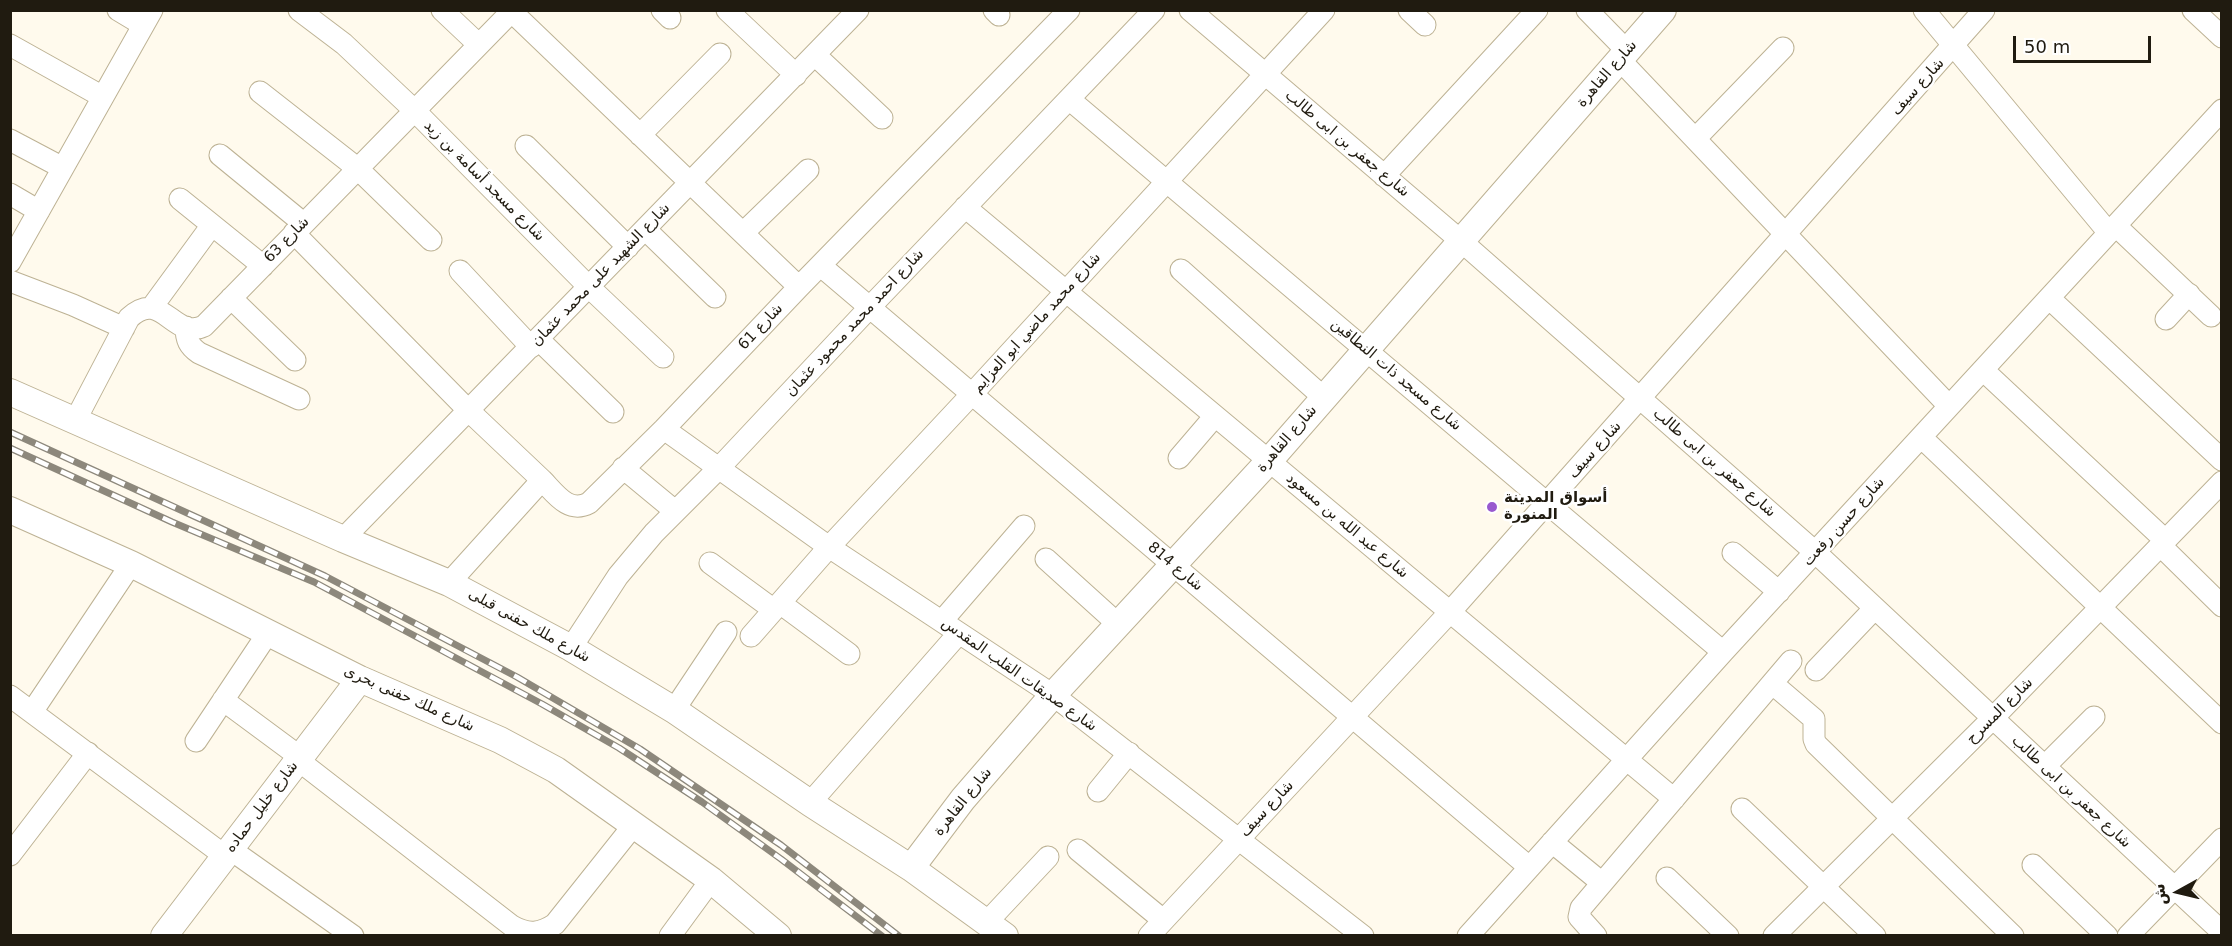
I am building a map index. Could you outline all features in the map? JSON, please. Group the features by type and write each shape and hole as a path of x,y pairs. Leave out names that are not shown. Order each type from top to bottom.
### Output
{"street":[{"path":"11,260 148,18 118,10"},
{"name":"شارع مسجد أسامة بن زيد","path":"299,10 344,44 414,110 589,287 663,357"},
{"path":"442,10 478,44"},
{"path":"727,10 796,75"},
{"name":"شارع الشهيد على محمد عثمان","path":"343,539 858,10"},
{"name":"شارع 61","path":"220,155 298,228 468,411 567,505 582,506 589,503 664,429 1069,10"},
{"name":"شارع احمد محمد محمود عثمان","path":"571,648 624,568 675,511 719,468 1154,10"},
{"name":"شارع جعفر بن ابى طالب","path":"1190,10 1461,241 1815,552 2222,932"},
{"name":"شارع محمد ماضي ابو العزايم","path":"751,636 829,547 1324,10"},
{"path":"1409,10 1425,25"},
{"path":"1384,176 1537,10"},
{"path":"1587,10 1695,139 1949,406"},
{"name":"شارع القاهرة","path":"911,868 963,799 1053,695 1269,461 1663,10"},
{"path":"1924,10 2113,229 2211,315"},
{"name":"شارع سيف","path":"1149,936 1450,612 1954,47 1984,10"},
{"path":"2193,10 2222,37"},
{"path":"512,11 799,287"},
{"name":"شارع 63","path":"186,327 193,329 204,326 512,11"},
{"path":"10,45 103,97"},
{"path":"1695,139 1783,48"},
{"path":"640,135 720,54"},
{"path":"815,55 882,118"},
{"path":"260,92 357,168 431,240"},
{"name":"شارع مسجد ذات النطاقين","path":"1069,99 1724,652"},
{"name":"شارع حسن رفعت","path":"1468,936 1815,552 2219,116"},
{"path":"10,140 63,168"},
{"path":"526,146 628,247"},
{"path":"743,233 808,170"},
{"path":"10,194 39,211"},
{"path":"180,199 263,266"},
{"name":"شارع عبد الله بن مسعود","path":"965,207 1674,799"},
{"path":"152,307 212,225"},
{"path":"645,229 715,297"},
{"name":"شارع 814","path":"821,266 1529,867"},
{"path":"1181,270 1323,397"},
{"path":"460,271 534,343 613,412"},
{"path":"10,281 73,305 124,328"},
{"path":"2166,319 2188,294"},
{"path":"231,298 295,360"},
{"path":"2049,298 2222,460"},
{"path":"75,421 129,318 144,307 152,307 186,327 186,338 190,347 199,353 299,399"},
{"path":"1983,370 2162,542 2222,606"},
{"name":"شارع ملك حفنى قبلى","path":"10,393 449,583 571,648 674,710 810,804 911,868 996,929"},
{"path":"1179,458 1215,416"},
{"name":"شارع صديقات القلب المقدس","path":"664,429 829,547 1053,695 1363,936"},
{"path":"1921,437 2222,723"},
{"path":"623,468 675,511"},
{"path":"449,583 542,480"},
{"name":"شارع المسرح","path":"1774,936 1993,718 2222,482"},
{"name":"شارع ملك حفنى بحرى","path":"10,510 131,564 360,679 500,740 556,770 711,880 767,932"},
{"path":"942,621 1024,526"},
{"path":"1733,553 1779,592"},
{"path":"1046,559 1119,625"},
{"path":"710,563 849,654"},
{"path":"32,712 131,564"},
{"path":"1816,670 1875,608"},
{"path":"674,710 726,632"},
{"path":"196,741 268,633"},
{"path":"810,804 960,633"},
{"path":"1596,936 1583,923 1579,913 1791,661"},
{"name":"شارع خليل حماده","path":"164,936 360,679"},
{"path":"1773,684 1814,719 1816,744 2013,936"},
{"path":"10,696 227,853 353,936"},
{"path":"223,700 522,932 546,931 555,924 633,826"},
{"path":"2045,766 2094,717"},
{"path":"12,851 88,753"},
{"path":"1098,791 1129,753"},
{"path":"1742,809 1875,936"},
{"path":"2128,936 2222,839"},
{"path":"1552,842 1602,883"},
{"path":"1078,850 1164,920"},
{"path":"996,929 1048,857"},
{"path":"2033,865 2107,936"},
{"path":"1667,878 1728,936"},
{"path":"670,936 711,880"}],"railway":[{"path":"10,432 325,576 517,677 640,749 781,845 899,936"},
{"path":"10,448 172,522 314,582 542,704 619,748 702,802 882,936"}],"place":[{"name":"أسواق المدينة المنورة","path":"1492,507"}]}
